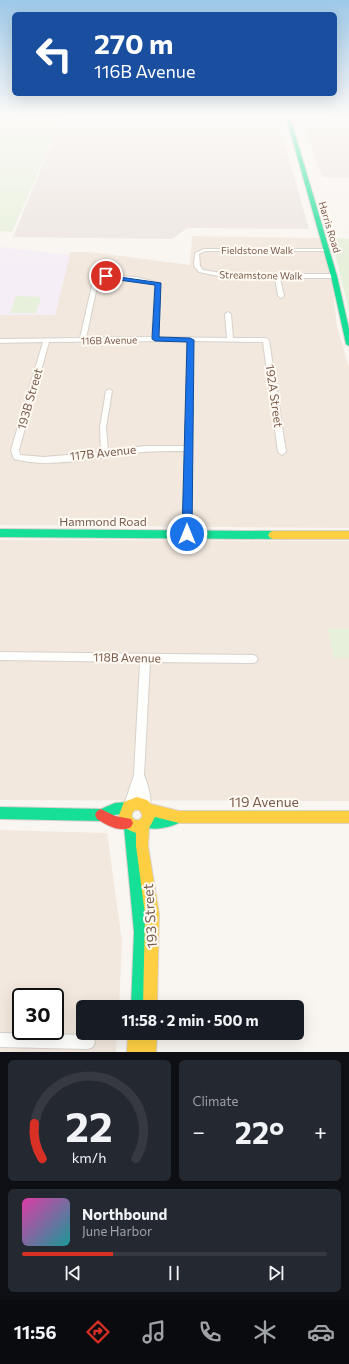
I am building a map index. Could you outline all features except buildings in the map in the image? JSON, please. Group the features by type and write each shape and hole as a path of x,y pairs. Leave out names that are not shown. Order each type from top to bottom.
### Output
{"main road":[{"name":"Harris Road","path":"302,166 334,276 349,344"},
{"name":"Hammond Road","path":"0,533 349,535"},
{"path":"0,813 100,815 115,809 138,803 146,807 148,815 144,824 138,828 114,822 100,815"},
{"path":"129,806 125,815 129,825"},
{"name":"119 Avenue","path":"146,807 179,817"},
{"name":"119 Avenue","path":"144,824 179,817 349,817"},
{"name":"193 Street","path":"144,824 142,846 152,914 150,1000"},
{"name":"193 Street","path":"129,825 141,932 138,1000"},
{"path":"135,1052 136,1040"},
{"path":"148,1052 149,1040"}],"street":[{"name":"Fieldstone Walk","path":"197,260 197,253 207,250 326,250"},
{"name":"Streamstone Walk","path":"197,260 199,270 207,273 228,276 334,276"},
{"path":"83,340 96,281 102,276 135,279 158,284 155,339"},
{"path":"278,276 281,296"},
{"path":"228,314 230,340"},
{"name":"116B Avenue","path":"0,341 155,339 266,340"},
{"path":"187,534 190,340"},
{"name":"192A Street","path":"266,340 282,452"},
{"name":"193B Street","path":"17,457 15,450 46,341"},
{"path":"106,453 103,427 109,391"},
{"name":"117B Avenue","path":"17,457 26,459 48,459 146,449 188,449"},
{"name":"118B Avenue","path":"0,656 253,659"},
{"path":"129,806 139,776 145,658"},
{"path":"139,776 146,807"},
{"path":"0,1040 88,1042"}],"shaded area":[{"path":"42,166 291,166 309,229 187,228 172,239 13,237"},
{"path":"318,166 349,166 349,178 322,177"},
{"path":"192,236 320,238 332,281 337,327 349,368 349,528 0,525 0,315 55,315 70,252 90,252 190,265"},
{"path":"0,247 70,255 55,315 0,315"},
{"path":"0,540 349,541 349,801 0,800"},
{"path":"0,830 107,833 122,941 119,1000 76,1000 76,1040 117,1040 116,1052 0,1052"}],"green space":[{"path":"0,166 41,166 12,232 0,231"},
{"path":"331,237 349,239 349,311"},
{"path":"16,296 41,297 36,313 10,313"},
{"path":"328,629 349,629 349,658 334,658"}],"traffic: fast":[{"path":"302,166 334,276 349,344"},
{"path":"0,533 273,535"},
{"path":"0,813 101,815 115,809 128,808"},
{"path":"146,822 168,821 179,817"},
{"path":"130,827 141,932 138,1000"}],"traffic: slow":[{"path":"273,535 349,535"},
{"path":"137,803 142,804 148,810 149,815 148,820 142,826 137,827 132,826 126,820 125,815 126,810 132,804 137,803"},
{"path":"146,809 179,817 349,817"},
{"path":"143,825 142,846 152,914 150,1000"},
{"path":"135,1052 136,1040"},
{"path":"148,1052 149,1040"}],"traffic: jam":[{"path":"101,815 114,822 127,823"}],"route":[{"path":"106,276 157,283 160,287 155,339 190,340 187,534"}]}
